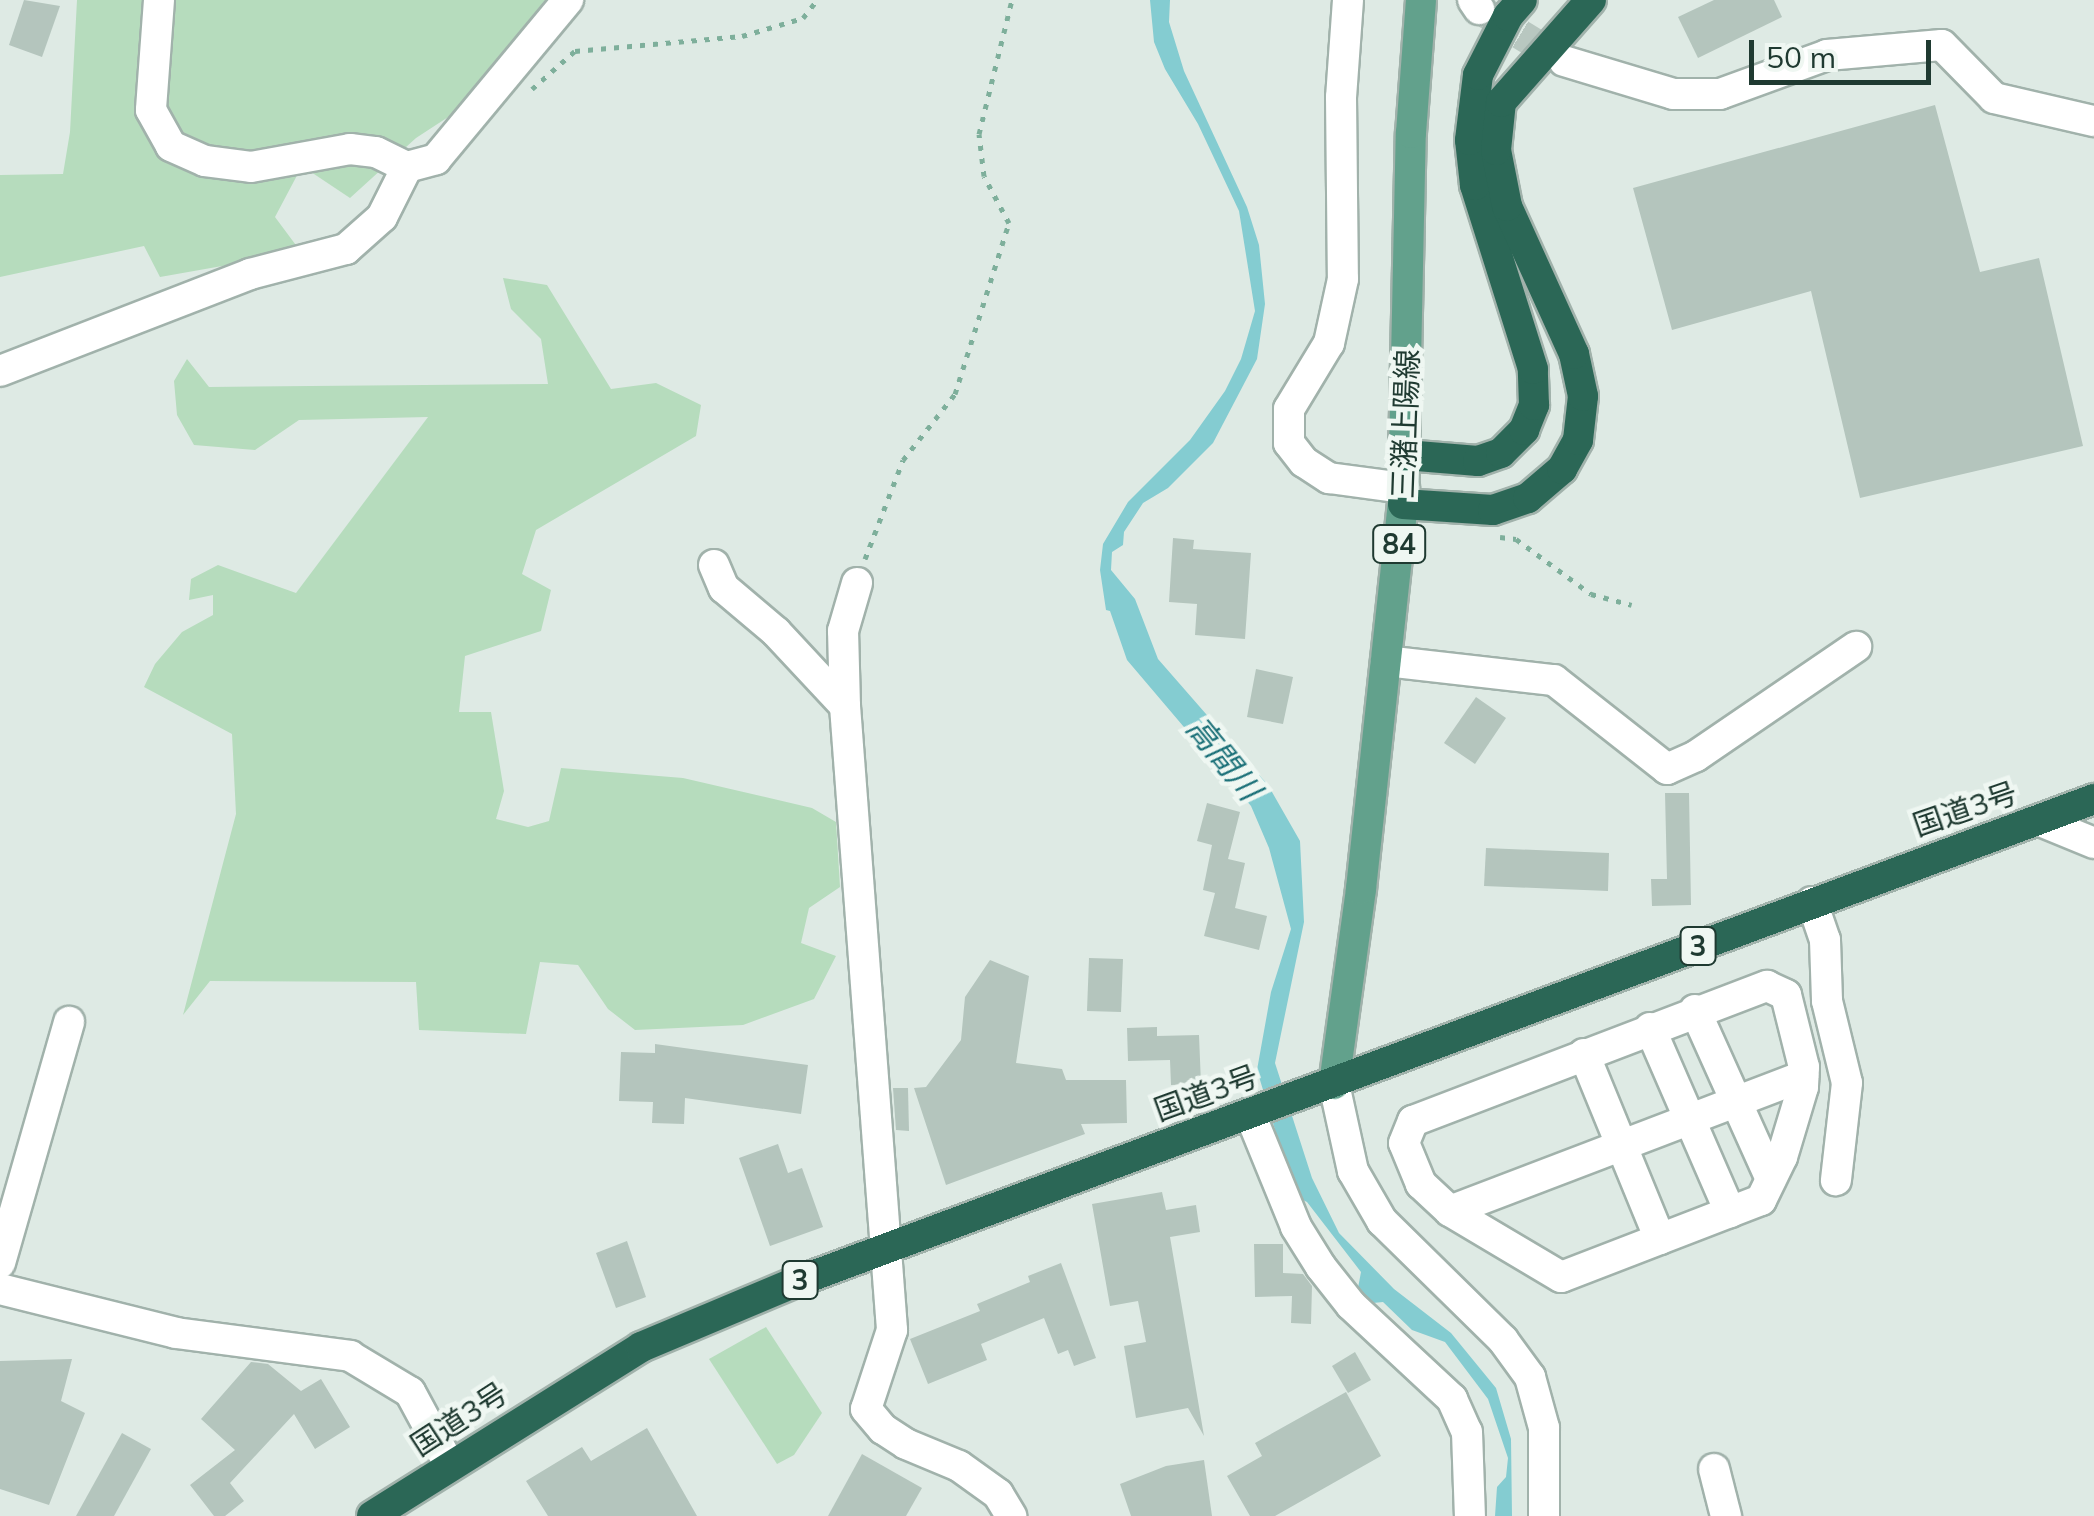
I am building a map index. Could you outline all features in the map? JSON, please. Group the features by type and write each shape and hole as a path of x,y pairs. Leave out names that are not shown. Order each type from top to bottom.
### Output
{"highway":[{"path":"1405,456 1478,461 1501,453 1524,430 1534,405 1534,369 1474,185 1470,140 1478,75 1508,16 1522,0"},
{"path":"1404,496 1493,510 1528,498 1562,469 1578,440 1584,396 1574,354 1507,206 1496,150 1501,102 1591,0"},
{"name":"国道3号","path":"372,1516 641,1347 884,1247 1334,1084 2094,799"}],"main road":[{"name":"三潴上陽線","path":"1334,1084 1404,496 1411,133 1421,0"}],"street":[{"path":"159,0 151,110 171,146 204,161 251,166 350,149 422,163"},
{"path":"0,371 250,274 346,249 382,217 422,163 568,0"},
{"path":"1348,0 1341,97 1343,279 1329,344 1289,409 1289,442 1304,462 1330,478 1404,496"},
{"path":"1564,61 1673,94 1720,94 1827,55 1942,45 1994,98 2094,121"},
{"path":"714,565 724,588 776,632 845,706"},
{"path":"857,583 843,631 845,706 892,1330 866,1409 882,1429 906,1444 959,1466 998,1494 1011,1516"},
{"path":"1386,660 1554,680 1668,769 1696,756 1856,647"},
{"path":"2038,820 2094,843"},
{"path":"1812,902 1825,940 1827,1001 1847,1083 1836,1180"},
{"path":"1767,986 1786,995 1792,1015 1803,1076 1782,1158 1761,1200 1561,1277 1450,1211 1421,1184 1404,1143 1412,1121 1695,1010 1767,986"},
{"path":"1792,1015 1827,1001"},
{"path":"1695,1010 1771,1179"},
{"path":"0,1264 70,1022"},
{"path":"1650,1028 1658,1079 1691,1122 1699,1172 1730,1212"},
{"path":"1584,1054 1660,1238"},
{"path":"1450,1211 1803,1076"},
{"path":"1334,1084 1353,1171 1382,1222 1503,1340 1530,1377 1544,1428 1544,1516"},
{"path":"1255,1112 1296,1227 1320,1267 1352,1304 1452,1399 1467,1432 1470,1516"},
{"path":"0,1289 176,1333 350,1356 410,1392 450,1466"},
{"path":"1714,1469 1726,1516"}],"path":[{"path":"531,90 575,51 742,36 803,18 817,0"},
{"path":"857,583 903,460 955,394 1004,240 1008,223 984,176 980,134 1012,0"},
{"path":"1484,536 1516,539 1591,594 1632,605"}],"green space":[{"path":"77,0 562,0 485,93 416,138 350,198 302,166 275,217 301,252 160,277 144,246 0,277 0,175 63,174 70,132"},
{"path":"503,278 547,285 611,389 656,383 701,405 696,436 536,530 522,574 551,590 541,631 465,656 459,712 491,712 504,791 496,819 528,827 549,821 561,768 683,778 812,808 836,822 840,887 809,908 801,943 836,956 814,999 743,1025 635,1030 608,1009 578,965 540,962 526,1034 419,1030 416,982 210,981 183,1015 236,814 232,734 144,687 155,664 182,632 213,615 213,595 189,600 191,579 218,565 296,593 428,417 299,420 255,450 194,445 177,415 174,381 187,359 209,387 548,384 541,339 511,309"},
{"path":"766,1327 822,1413 794,1455 777,1464 709,1359"}],"water":[{"name":"高間川","path":"1150,0 1170,0 1169,22 1184,71 1247,207 1259,245 1265,304 1257,359 1213,443 1168,488 1143,503 1124,532 1123,545 1112,552 1111,570 1135,599 1158,659 1268,785 1300,841 1304,922 1275,1063 1312,1178 1339,1233 1394,1289 1451,1333 1496,1388 1511,1439 1512,1516 1495,1516 1497,1487 1506,1477 1508,1458 1488,1399 1445,1342 1412,1330 1383,1302 1373,1303 1358,1288 1361,1272 1307,1202 1295,1196 1257,1070 1271,992 1291,929 1269,848 1251,806 1127,660 1110,611 1106,610 1100,570 1103,544 1128,502 1190,440 1225,391 1241,359 1255,311 1239,211 1198,124 1165,69 1154,42"}],"building":[{"path":"24,0 60,6 42,57 9,45"},
{"path":"1714,0 1774,0 1782,17 1698,58 1678,17"},
{"path":"1935,105 1980,272 2039,258 2083,446 1860,498 1811,291 1672,330 1633,188"},
{"path":"1173,538 1194,540 1193,549 1251,553 1245,639 1195,635 1197,604 1169,602"},
{"path":"1256,669 1293,677 1283,724 1247,717"},
{"path":"1476,697 1506,718 1475,764 1444,743"},
{"path":"1665,793 1689,793 1691,905 1652,906 1651,879 1667,879"},
{"path":"1207,803 1240,812 1228,859 1245,863 1235,908 1267,916 1259,950 1204,936 1215,893 1203,890 1212,845 1197,841"},
{"path":"1486,848 1609,853 1608,891 1484,886"},
{"path":"1089,958 1123,959 1121,1012 1087,1011"},
{"path":"990,960 1029,976 1016,1063 1062,1069 1066,1080 1126,1080 1127,1123 1081,1124 1085,1134 946,1185 914,1088 926,1087 961,1040 965,997"},
{"path":"1157,1027 1157,1036 1199,1035 1201,1084 1171,1085 1170,1060 1128,1061 1127,1028"},
{"path":"655,1044 808,1065 801,1114 685,1098 684,1124 652,1123 653,1102 619,1101 621,1052 655,1053"},
{"path":"893,1088 908,1088 909,1131 896,1130"},
{"path":"778,1144 788,1173 802,1168 823,1227 770,1246 739,1158"},
{"path":"1162,1192 1166,1210 1196,1205 1200,1232 1170,1237 1204,1436 1188,1408 1136,1418 1124,1346 1146,1342 1138,1301 1110,1306 1092,1204"},
{"path":"627,1241 646,1297 616,1308 596,1253"},
{"path":"1254,1244 1283,1244 1283,1273 1303,1274 1312,1286 1311,1324 1291,1323 1292,1296 1255,1297"},
{"path":"1061,1263 1096,1358 1074,1366 1068,1350 1058,1354 1044,1318 981,1344 987,1360 928,1384 910,1339 980,1311 977,1304 1030,1282 1028,1276"},
{"path":"1355,1352 1371,1380 1348,1393 1332,1366"},
{"path":"72,1359 61,1401 85,1413 49,1505 0,1489 0,1361"},
{"path":"251,1362 268,1364 301,1391 321,1379 350,1427 315,1449 294,1414 230,1483 244,1501 225,1516 214,1516 190,1485 235,1450 201,1419"},
{"path":"1346,1392 1381,1456 1275,1516 1250,1516 1227,1476 1262,1456 1255,1443"},
{"path":"647,1428 697,1516 548,1516 526,1481 582,1447 591,1461"},
{"path":"122,1433 151,1449 114,1516 76,1516"},
{"path":"862,1454 922,1488 906,1516 828,1516"},
{"path":"1204,1460 1212,1516 1131,1516 1120,1484 1166,1466"}],"tunnel":[{"path":"1482,11 1564,61"}]}
